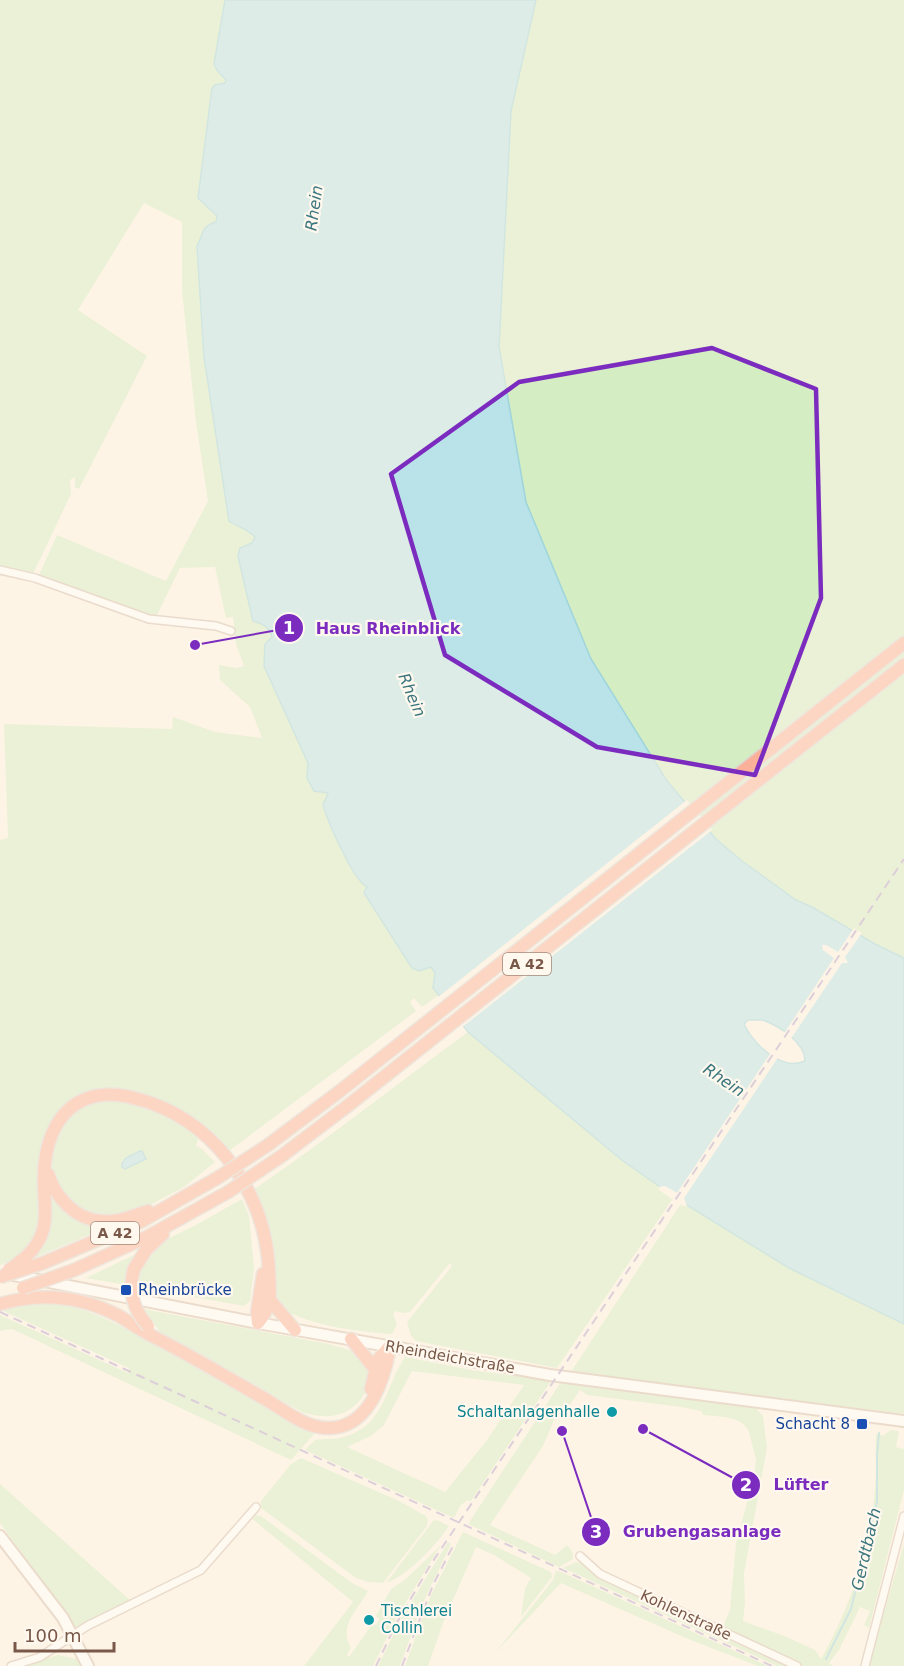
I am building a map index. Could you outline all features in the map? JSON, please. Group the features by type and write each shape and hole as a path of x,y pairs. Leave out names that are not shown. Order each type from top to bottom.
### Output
{"highway":[{"name":"A 42","path":"0,1277 43,1263 141,1221 185,1198 268,1145 358,1077 904,643"},
{"name":"A 42","path":"0,1296 74,1270 147,1238 228,1192 291,1149 904,665"},
{"path":"0,1277 26,1257 39,1240 43,1230 46,1208 45,1162 48,1144 60,1118 83,1100 102,1095 121,1095 166,1109 186,1121 223,1153 238,1172 247,1188 262,1228 268,1256 270,1300 266,1314 258,1323"},
{"path":"45,1162 48,1176 59,1197 74,1211 90,1219 114,1221 185,1198"},
{"path":"168,1344 139,1315 131,1289 134,1269 146,1250 175,1223"},
{"path":"258,1323 263,1268 262,1228"},
{"path":"0,1304 43,1297 64,1297 89,1303 168,1344 309,1425 326,1428 334,1428 356,1419 370,1404 387,1364 390,1346"},
{"path":"270,1300 295,1330"},
{"path":"351,1340 375,1369"},
{"path":"292,1414 311,1420 327,1421 352,1414 366,1400 375,1369 382,1354 390,1346"}],"main road":[{"name":"Rheindeichstraße","path":"0,1272 295,1330 550,1375 904,1421"},
{"path":"0,1536 47,1596 72,1635 88,1666"}],"street":[{"path":"0,570 35,578 149,619 216,626 231,632"},
{"path":"11,1666 40,1657 72,1635 201,1570 256,1507"},
{"path":"865,1666 904,1516"},
{"name":"Kohlenstraße","path":"580,1556 600,1574 796,1666"}],"highlighted area":[{"path":"712,348 816,389 821,598 755,775 597,747 445,655 391,474 519,382"}],"green space":[{"path":"0,0 225,0 214,63 226,80 225,83 215,85 211,212 217,216 216,222 204,230 201,239 204,357 229,521 255,537 252,543 263,624 270,630 272,637 264,666 308,763 307,778 329,793 323,805 348,863 367,887 364,893 412,968 419,971 431,967 435,973 433,988 439,995 422,1007 414,998 410,1002 416,1011 229,1151 207,1130 199,1136 196,1146 215,1162 184,1187 110,1226 31,1259 18,1258 0,1265 0,840 8,838 4,724 172,729 173,717 215,732 262,738 250,707 220,680 219,665 237,668 244,666 236,644 233,617 226,618 215,567 180,568 157,615 150,616 108,604 39,575 57,535 166,581 208,501 196,422 182,291 182,222 144,203 78,310 147,356 79,489 75,487 75,477 70,480 71,494 33,574 0,566"},
{"path":"533,0 904,0 904,958 796,900 742,861 716,839 667,781 591,659 525,500 496,341 508,110"},
{"path":"468,1032 623,1161 674,1197 557,1368 416,1341 411,1336 407,1322 452,1266 450,1263 410,1312 396,1311 393,1314 397,1324 392,1334 331,1326 301,1318 276,1304 253,1190"},
{"path":"242,1199 249,1216 254,1268 250,1301 244,1306 86,1278 194,1226"},
{"path":"682,1202 789,1268 904,1324 904,1414 571,1372"},
{"path":"21,1304 59,1304 107,1319 317,1431 291,1460 12,1329 0,1331 0,1315 128,1373 129,1368 1,1310"},
{"path":"143,1309 329,1344 349,1350 359,1355 366,1363 369,1382 366,1391 354,1406 345,1412 328,1416 304,1413 161,1333"},
{"path":"405,1357 471,1370 551,1381 471,1501 467,1500 460,1506 454,1518 305,1450 315,1440 339,1438 366,1426 375,1417","holes":["412,1371 524,1385 487,1440 445,1492 347,1447 371,1436 384,1425"]},
{"path":"561,1382 755,1407 763,1416 767,1448 744,1573 743,1621 815,1650 821,1659 850,1599 869,1534 876,1475 876,1434 884,1436 891,1430 899,1431 896,1447 904,1449 904,1490 869,1628 864,1625 870,1611 860,1607 839,1650 829,1663 833,1666 803,1666 722,1629 730,1610 736,1543 754,1477 756,1460 746,1426 729,1418 703,1415 701,1411 681,1407 587,1395 580,1390 564,1413 557,1413 543,1446 490,1525 555,1555 567,1545 573,1553 573,1559 559,1567 468,1524"},
{"path":"301,1458 397,1500 426,1516 427,1526 383,1583 356,1578 261,1508 261,1501 291,1464"},
{"path":"0,1484 130,1600 77,1629 0,1523"},
{"path":"261,1516 352,1583 368,1591 350,1619 347,1633 351,1648 347,1655 349,1657 373,1623 376,1625 380,1619 376,1616 391,1589 406,1579 441,1545 398,1615 373,1666 304,1666 353,1602 250,1517"},
{"path":"437,1520 449,1526 422,1558 404,1573 386,1583 433,1521"},
{"path":"463,1532 551,1572 552,1577 521,1617 525,1588 531,1578 494,1555 476,1547 443,1623 428,1666 405,1666 431,1595"},
{"path":"448,1542 451,1544 422,1605 400,1666 378,1666 402,1617"},
{"path":"904,1544 904,1666 868,1666"},
{"path":"576,1562 583,1564 597,1576 791,1666 777,1666 563,1568"},
{"path":"556,1571 768,1666 758,1666 688,1639 561,1583 495,1653 553,1580"},
{"path":"58,1655 77,1659 81,1666 22,1666"}],"water":[{"name":"Rhein","path":"225,0 536,0 511,111 499,347 526,502 591,659 667,781 716,839 742,861 796,900 904,958 904,1324 789,1268 682,1202 623,1161 468,1032 433,988 435,973 431,967 419,971 412,968 364,893 367,887 348,862 335,837 323,805 328,793 314,791 307,778 308,763 264,666 265,644 272,637 266,626 253,621 238,556 240,548 252,543 255,537 229,521 204,357 197,246 207,226 216,222 217,216 198,198 212,88 225,83 226,80 214,64","holes":["748,1020 763,1020 796,1041 801,1047 805,1061 787,1063 769,1054 754,1039 744,1024"]},
{"path":"140,1151 146,1159 125,1169 122,1167 126,1158"}],"pier":[{"path":"687,800 712,830 461,1028 437,998"},
{"path":"854,928 862,933 845,957 848,963 842,963 790,1040 783,1035 834,958 823,950 822,945 838,952"},
{"path":"772,1051 779,1056 684,1198 687,1206 682,1206 659,1190 659,1187 665,1186 677,1193"}],"waterway":[{"name":"Gerdtbach","path":"826,1659 851,1609 877,1502 879,1433"}],"railway":[{"path":"376,1666 396,1624 431,1564 904,859"},
{"path":"0,1312 772,1666"},
{"path":"402,1666 433,1585 455,1542"}],"place":[{"name":"Haus Rheinblick","path":"195,645"},
{"name":"Rheinbrücke","path":"126,1290"},
{"name":"Schaltanlagenhalle","path":"612,1412"},
{"name":"Schacht 8","path":"862,1424"},
{"name":"Lüfter","path":"643,1429"},
{"name":"Grubengasanlage","path":"562,1431"},
{"name":"Tischlerei Collin","path":"369,1620"}]}
